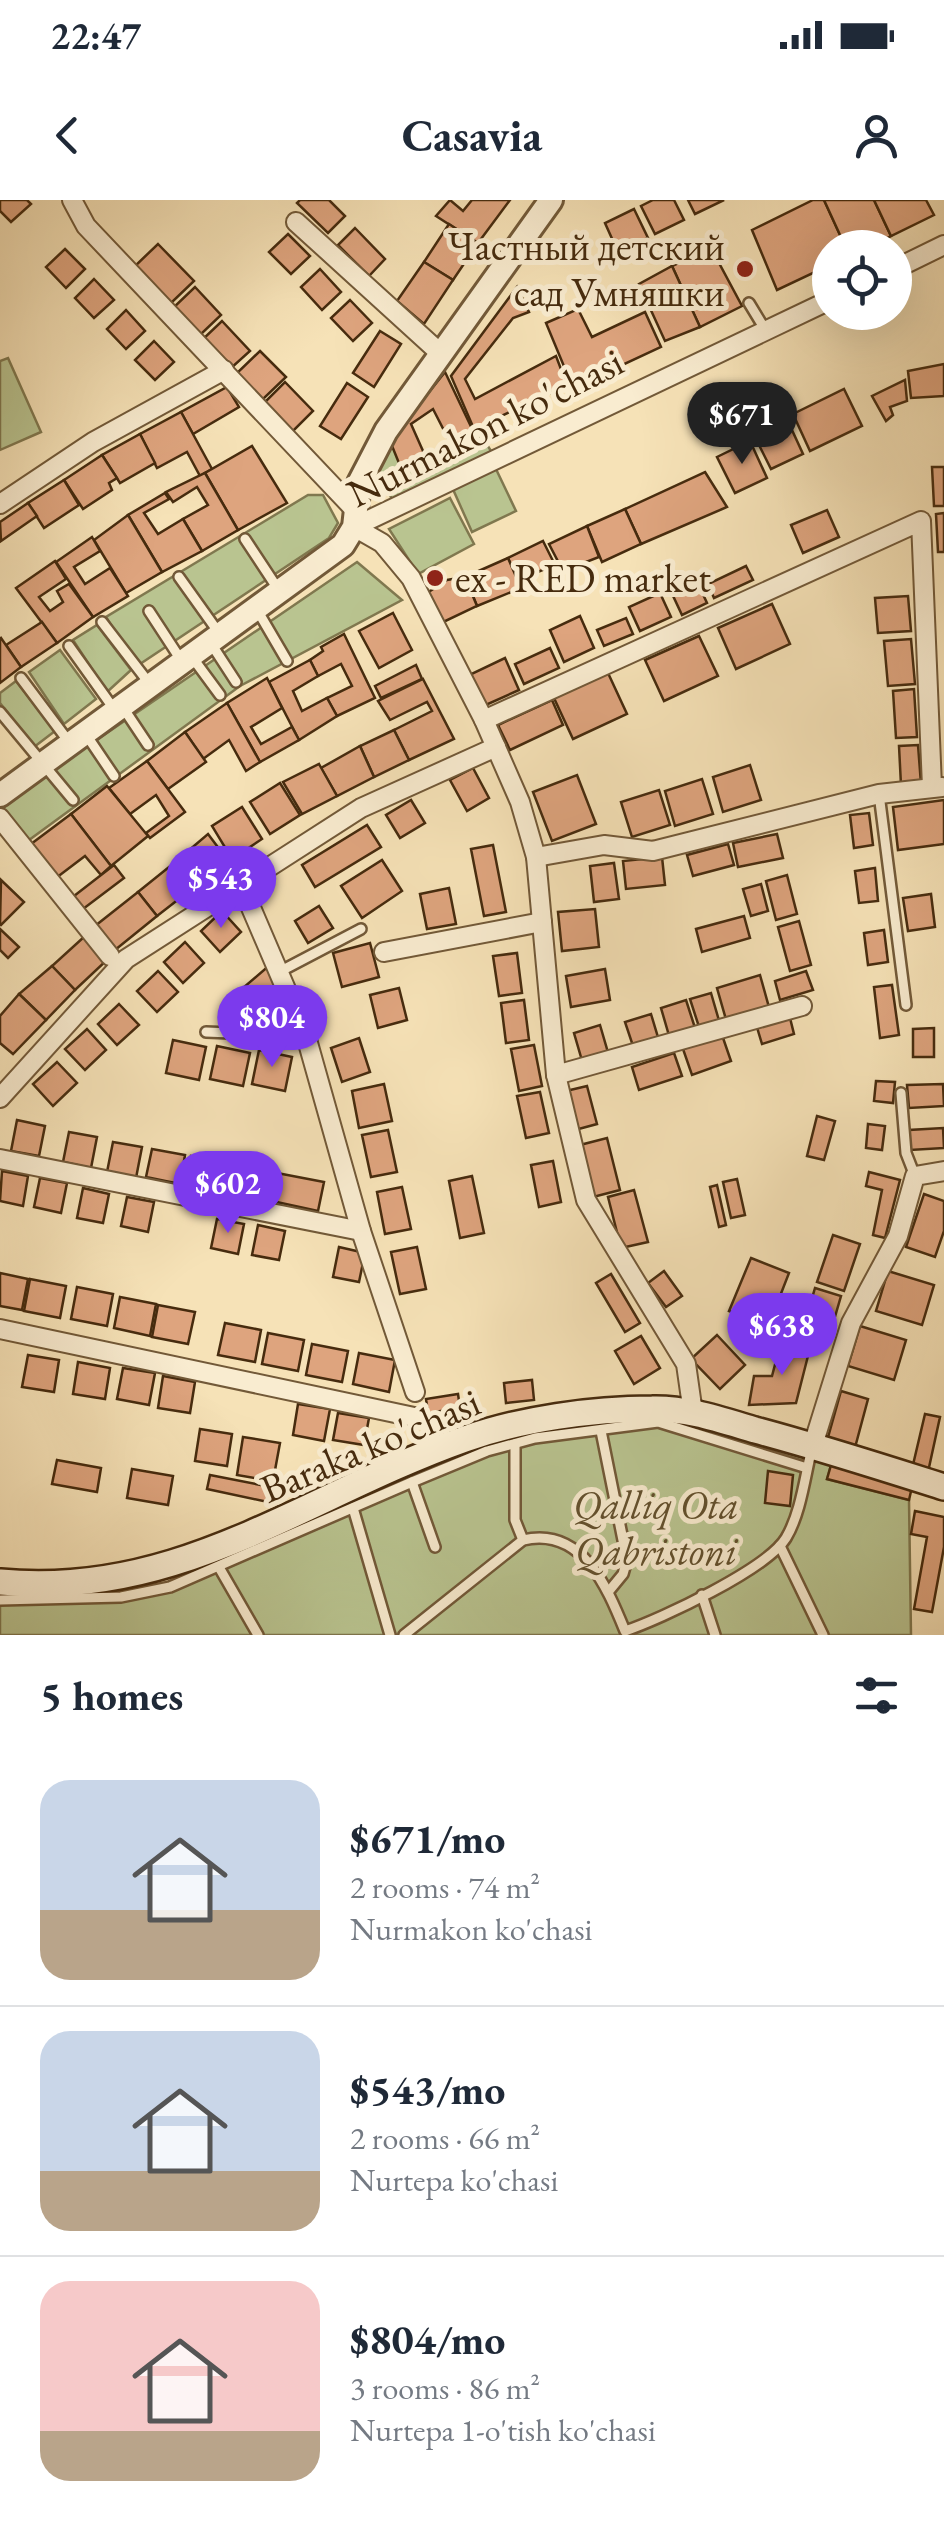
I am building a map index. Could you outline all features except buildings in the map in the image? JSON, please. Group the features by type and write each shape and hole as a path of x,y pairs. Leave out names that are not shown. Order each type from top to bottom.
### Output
{"main road":[{"name":"Baraka ko'chasi","path":"0,1582 65,1585 170,1568 235,1543 438,1450 501,1430 630,1410 693,1412 810,1457 944,1487"}],"street":[{"path":"72,200 86,226 224,370 411,578 484,720 520,802 536,856 556,1075 586,1200 686,1364 693,1412"},
{"path":"355,519 359,483 369,460 440,353 551,200"},
{"path":"296,222 440,353"},
{"path":"912,260 944,245"},
{"name":"Nurmakon ko'chasi","path":"4,785 43,762 338,550 355,519 812,309"},
{"path":"0,504 93,442 224,370"},
{"path":"484,720 922,520 938,787 879,794 653,851 604,845 536,856"},
{"path":"0,1098 126,959 240,882 361,808 496,747"},
{"path":"0,818 110,956"},
{"path":"240,882 306,1036 361,1231 415,1392"},
{"path":"384,952 542,922"},
{"path":"556,1075 802,1006"},
{"path":"0,1158 361,1231"},
{"path":"810,1457 851,1323 898,1236 915,1176 944,1171"},
{"path":"0,1329 414,1416"}],"lane":[{"path":"749,303 766,331"},
{"path":"245,540 280,591"},
{"path":"180,577 200,647 220,695"},
{"path":"256,608 288,661"},
{"path":"149,611 200,647 236,682"},
{"path":"102,622 149,683"},
{"path":"69,646 148,745"},
{"path":"22,678 114,776"},
{"path":"0,712 73,800"},
{"path":"879,794 906,1005"},
{"path":"279,972 361,929"},
{"path":"206,1032 306,1036"},
{"path":"901,1093 906,1154 915,1176"},
{"path":"0,1600 121,1597 170,1587 220,1569 412,1482 515,1444 658,1422 810,1457 789,1533 780,1546 702,1595 623,1633 609,1591 594,1565 572,1548 547,1540 523,1540 404,1635"},
{"path":"601,1430 627,1560 623,1574 609,1591"},
{"path":"515,1444 516,1520 523,1540"},
{"path":"412,1482 435,1547"},
{"path":"353,1508 390,1635"},
{"path":"780,1546 823,1635"},
{"path":"220,1569 258,1635"},
{"path":"702,1595 715,1635"}],"green space":[{"path":"8,358 41,432 0,450 0,361"},
{"path":"482,437 493,454 394,502 386,489 380,491 376,459 389,438 405,472"},
{"path":"495,467 516,511 472,532 452,487"},
{"path":"308,495 323,495 338,523 329,538 137,666 106,617"},
{"path":"450,498 474,544 418,574 389,529"},
{"path":"357,562 402,600 240,686 29,840 2,809 44,776"},
{"path":"97,625 131,670 107,692 73,640"},
{"path":"60,650 96,699 64,724 29,672"},
{"path":"16,681 55,731 34,747 0,703 0,693"},
{"name":"Qalliq Ota Qabristoni","path":"660,1419 831,1465 827,1479 909,1500 911,1635 0,1635 0,1595 67,1597 170,1583 458,1457 532,1434"}],"place":[{"name":"Частный детский сад Умняшки","path":"745,269"},
{"name":"ex - RED market","path":"435,578"}]}
